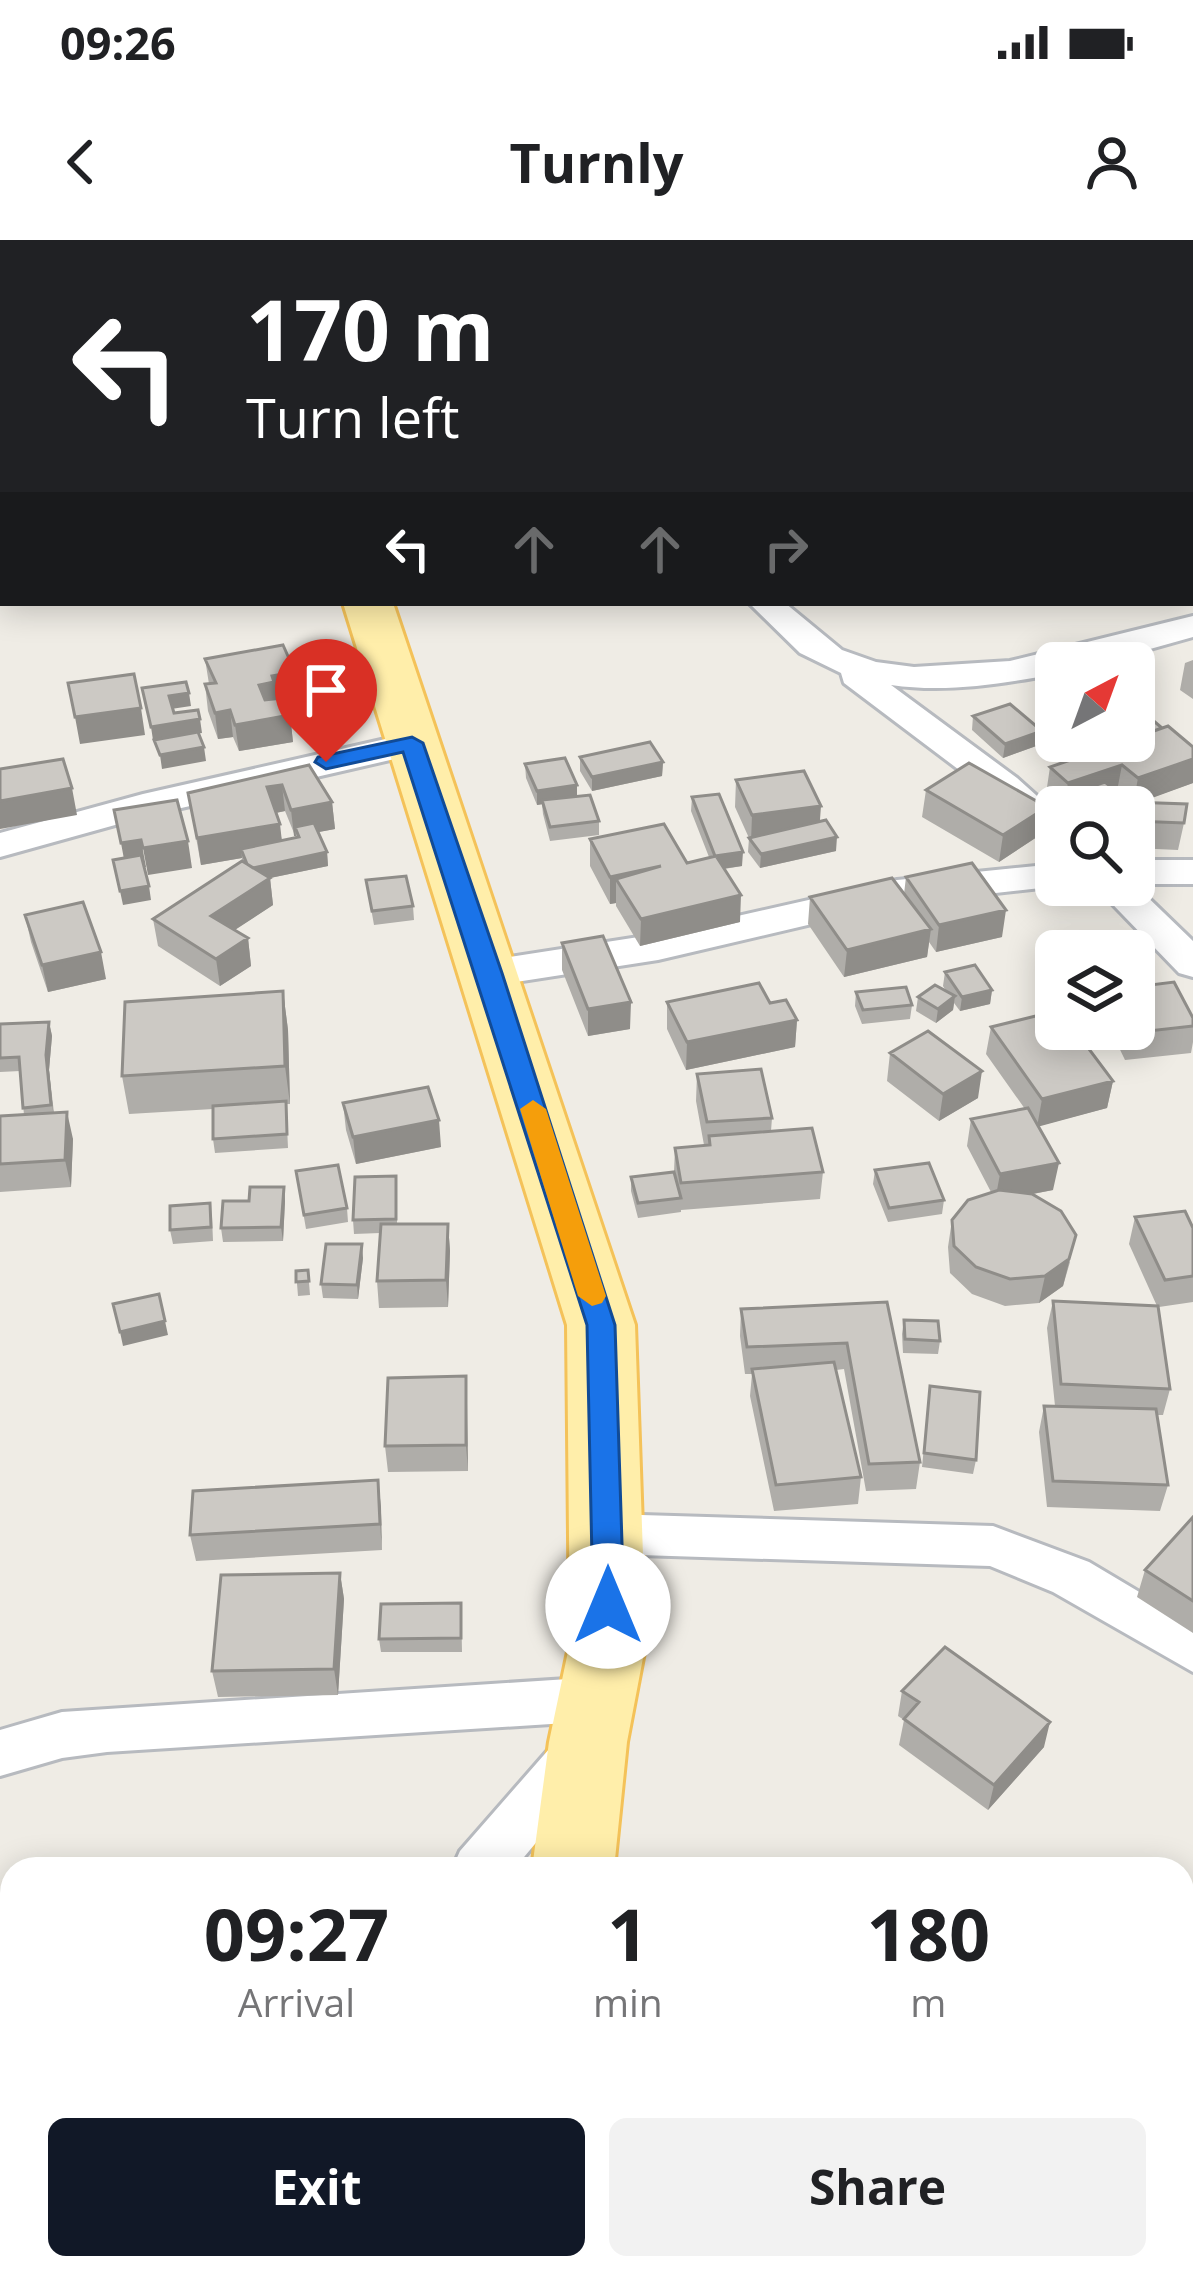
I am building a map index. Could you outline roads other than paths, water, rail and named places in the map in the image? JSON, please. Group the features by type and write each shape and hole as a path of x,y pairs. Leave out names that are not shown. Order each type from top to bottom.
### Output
{"main road":[{"path":"369,606 601,1325 608,1642 575,1857"}],"street":[{"path":"769,606 811,647 1004,786 1035,814"},
{"path":"834,660 899,679 940,682 1111,650 1193,626"},
{"path":"0,845 143,805 412,743"},
{"path":"1155,872 1193,872"},
{"path":"490,973 658,947 897,892 1035,878"},
{"path":"1134,906 1193,964"},
{"path":"609,1534 993,1546 1071,1577 1193,1650"},
{"path":"0,1754 62,1735 107,1729 593,1721"},
{"path":"489,1857 593,1721"}]}
